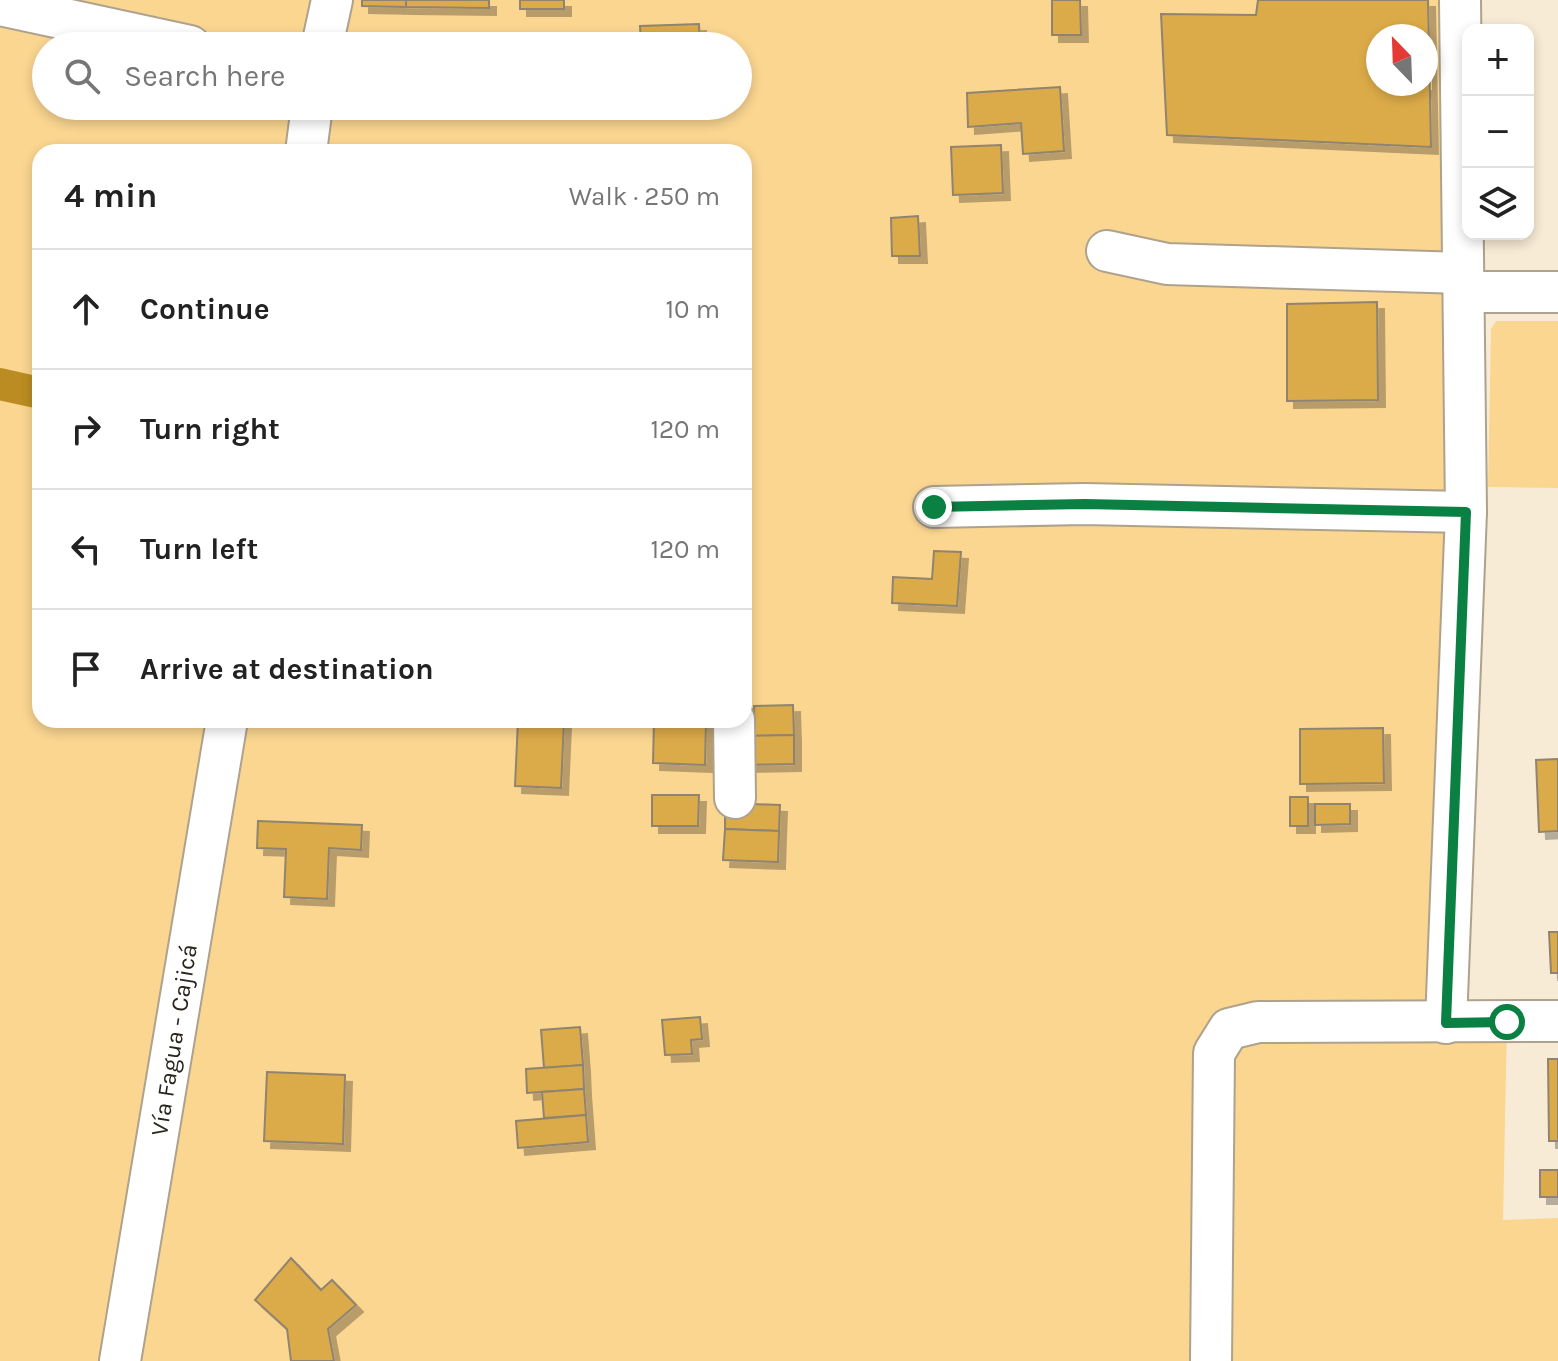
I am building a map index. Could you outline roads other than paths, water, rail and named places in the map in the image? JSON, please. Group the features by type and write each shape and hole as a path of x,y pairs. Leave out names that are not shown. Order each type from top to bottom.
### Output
{"street":[{"path":"325,32 332,0"},
{"path":"1446,1023 1466,512 1460,0"},
{"path":"0,5 125,32"},
{"path":"307,144 310,120"},
{"path":"1107,251 1167,264 1463,282 1558,292"},
{"path":"934,507 1085,504 1466,512"},
{"name":"Vía Fagua - Cajicá","path":"120,1361 226,728"},
{"path":"734,728 735,798"},
{"path":"1211,1361 1214,1053 1229,1029 1258,1022 1558,1021"}],"waterway":[{"path":"0,384 32,391"}]}
